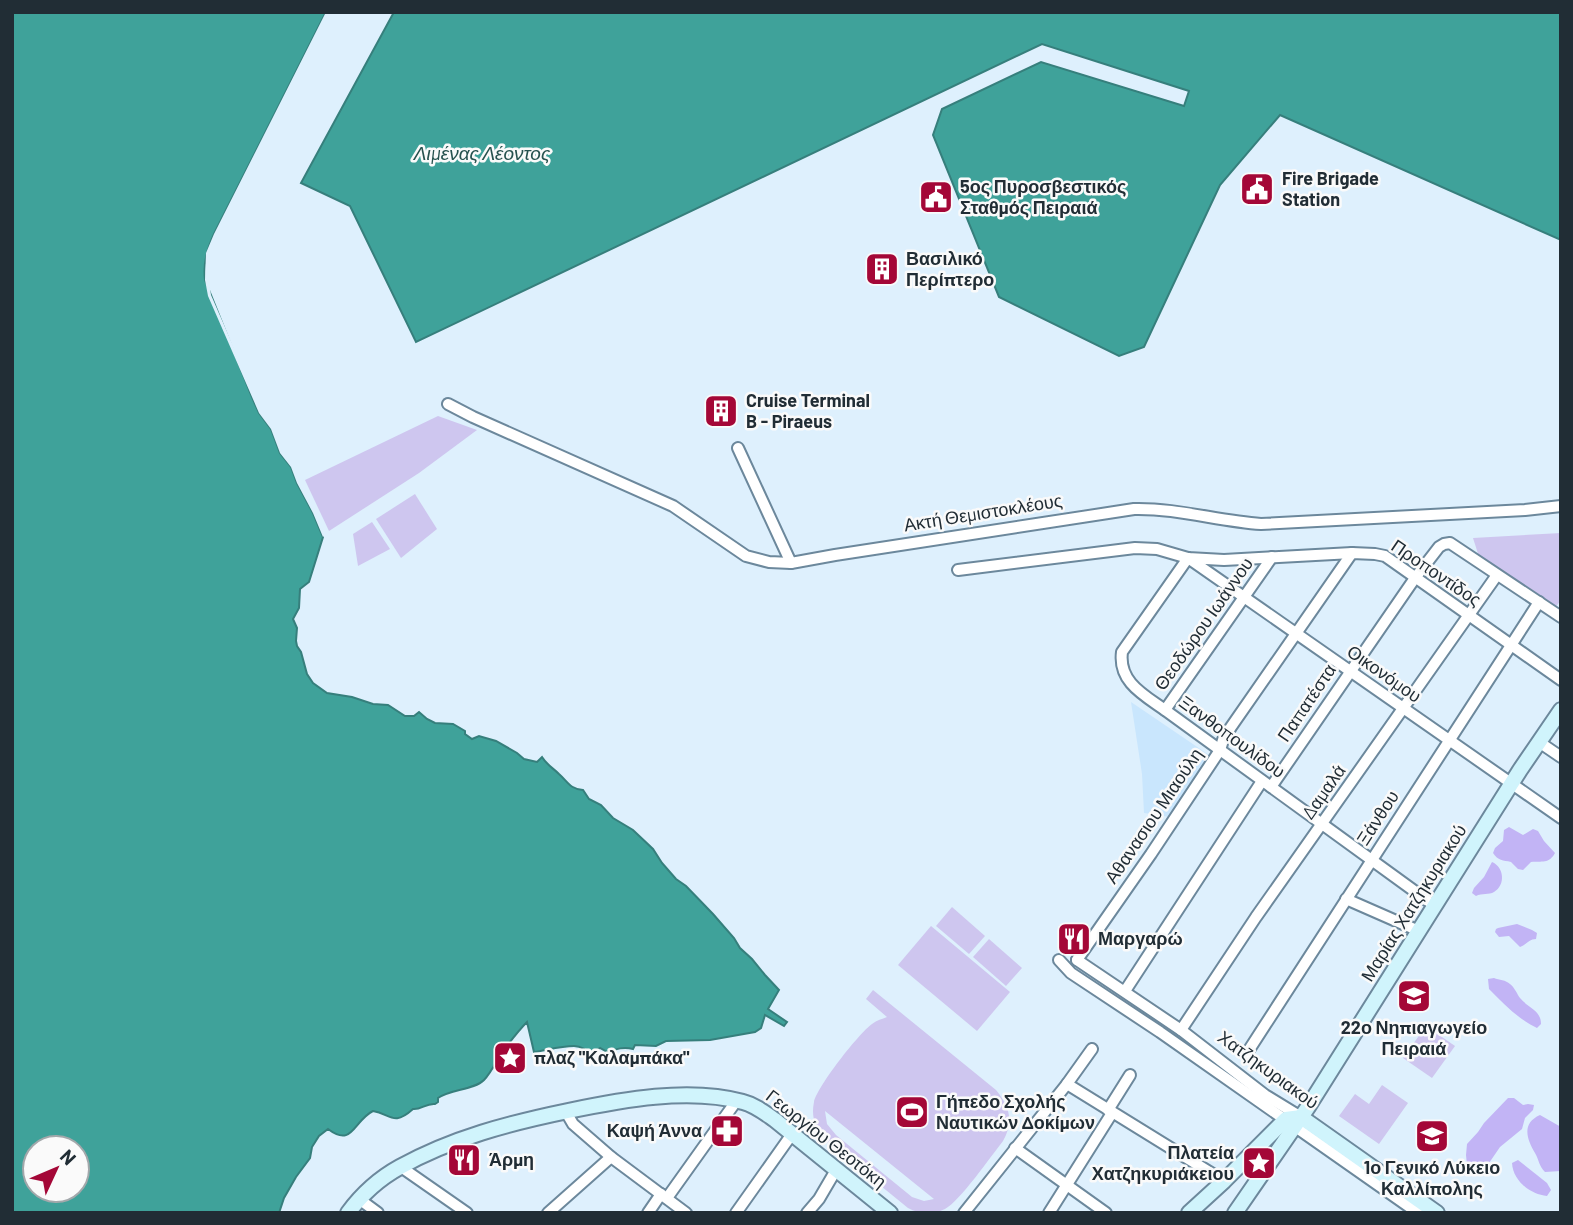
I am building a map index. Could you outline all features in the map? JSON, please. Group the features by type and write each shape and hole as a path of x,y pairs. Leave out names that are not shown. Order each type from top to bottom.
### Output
{"main road":[{"name":"Μαρίας Χατζηκυριακού","path":"1235,1213 1561,710"},
{"path":"348,1213 369,1189 401,1167 489,1130 531,1119 645,1098 707,1096 737,1100"},
{"name":"Γεωργίου Θεοτόκη","path":"737,1100 757,1108 792,1133 836,1170 874,1208 890,1213"},
{"path":"1189,1213 1294,1121"},
{"name":"Χατζηκυριακού","path":"1294,1121 1437,1213"}],"street":[{"name":"Ακτή Θεμιστοκλέους","path":"448,404 673,506 747,556 769,562 791,563 1134,509 1168,510 1261,524 1561,506"},
{"path":"738,448 791,563"},
{"name":"Παπατέστα","path":"1125,991 1266,784 1439,547 1450,543 1497,575"},
{"path":"958,570 1135,548 1157,549 1188,558"},
{"name":"Προποντίδος","path":"1188,558 1224,560 1352,552 1385,556 1561,680"},
{"name":"Αθανασιου Μιαούλη","path":"1077,960 1220,750 1231,727 1352,552"},
{"name":"Θεοδώρου Ιωάννου","path":"1165,710 1272,557"},
{"name":"Οικονόμου","path":"1188,558 1561,818"},
{"name":"Ξανθοπουλίδου","path":"1188,558 1122,652 1121,660 1126,679 1435,906"},
{"path":"1497,575 1559,612"},
{"name":"Δαμαλά","path":"1181,1030 1256,917 1497,575"},
{"name":"Ξάνθου","path":"1247,1053 1539,602"},
{"path":"1539,742 1561,757"},
{"path":"1346,900 1419,931"},
{"name":"Χατζηκυριακού","path":"1294,1121 1181,1030 1125,991 1077,960 1059,960 1071,974 1294,1121 1418,1213"},
{"path":"964,1213 1092,1049"},
{"path":"1049,1213 1129,1075"},
{"path":"1067,1084 1224,1181"},
{"path":"648,1213 737,1100"},
{"path":"566,1112 573,1124 611,1157 686,1213"},
{"path":"736,1213 792,1133"},
{"path":"1016,1148 1106,1213"},
{"path":"548,1213 611,1157"},
{"path":"401,1167 467,1213"},
{"path":"807,1213 819,1199 836,1170"},
{"path":"359,1199 378,1213"}],"shaded area":[{"path":"438,416 477,430 419,473 329,531 305,480"},
{"path":"415,494 437,529 401,558 376,519"},
{"path":"372,522 390,549 358,566 353,534"},
{"path":"1561,533 1561,600 1555,608 1480,560 1473,538"},
{"path":"1131,702 1212,757 1170,817 1144,813 1142,774"},
{"path":"1509,827 1523,835 1533,829 1538,831 1555,853 1553,857 1542,862 1531,862 1523,870 1511,862 1499,859 1493,853 1503,841 1504,830"},
{"path":"1492,862 1499,868 1502,881 1492,893 1476,896 1472,893 1474,888"},
{"path":"952,907 985,936 969,954 936,926"},
{"path":"1517,924 1537,933 1536,939 1520,947 1509,936 1499,937 1495,932 1498,928"},
{"path":"931,926 1010,992 977,1031 898,965"},
{"path":"989,939 1022,968 1006,986 973,957"},
{"path":"1494,978 1513,987 1520,998 1536,1012 1541,1024 1537,1028 1517,1016 1489,989 1488,979"},
{"name":"Γήπεδο Σχολής Ναυτικών Δοκίμων","path":"873,990 996,1090 1005,1102 1009,1127 1003,1141 959,1197 940,1211 926,1213 908,1208 822,1138 816,1125 814,1102 822,1085 866,1029 887,1017 866,999","holes":["825,1111 934,1199 924,1201 912,1197 836,1135 827,1124"]},
{"path":"1426,1026 1455,1046 1432,1078 1403,1058"},
{"path":"1382,1085 1408,1103 1379,1144 1339,1116 1355,1094 1369,1104"},
{"path":"1508,1098 1514,1098 1523,1105 1534,1105 1533,1110 1525,1118 1522,1129 1500,1147 1487,1166 1476,1170 1467,1165 1467,1144"},
{"path":"1540,1115 1561,1127 1561,1171 1545,1172 1529,1142 1527,1131 1530,1122"},
{"path":"1518,1160 1547,1183 1551,1190 1547,1196 1529,1189 1519,1181 1512,1163"}],"water":[{"path":"12,12 326,12 214,234 205,268 205,280 259,413 271,429 280,453 291,467 323,537 309,582 300,589 299,608 293,619 297,628 297,646 307,674 313,683 327,693 388,705 405,716 414,716 419,712 435,723 453,724 472,739 479,736 496,741 524,759 537,762 542,757 570,785 583,790 589,799 633,830 653,849 676,879 713,914 779,990 768,1009 787,1022 784,1026 765,1015 761,1028 755,1032 710,1040 666,1041 656,1046 635,1045 633,1049 620,1048 609,1053 600,1048 589,1051 574,1046 534,1052 527,1022 480,1083 443,1095 435,1104 413,1109 401,1117 392,1118 373,1111 343,1136 328,1129 312,1147 310,1158 284,1198 279,1213 12,1213"},
{"name":"Λιμένας Λέοντος","path":"394,12 1561,12 1561,240 1280,115 1220,185 1144,347 1119,356 999,297 933,135 942,109 1041,62 1184,106 1189,91 1042,44 416,342 350,206 301,183"}],"pier":[{"path":"326,12 329,14 217,235 209,254 207,268 211,295 262,411 274,427 283,451 294,465 321,522 326,534 323,537 291,467 280,453 271,429 259,413 208,296 205,280 206,253 214,234"}],"place":[{"name":"Fire Brigade Station","path":"1257,189"},
{"name":"5ος Πυροσβεστικός Σταθμός Πειραιά","path":"936,197"},
{"name":"Βασιλικό Περίπτερο","path":"882,269"},
{"name":"Cruise Terminal B - Piraeus","path":"721,411"},
{"name":"Μαργαρώ","path":"1074,939"},
{"name":"22ο Νηπιαγωγείο Πειραιά","path":"1414,996"},
{"name":"πλαζ \"Καλαμπάκα\"","path":"510,1058"},
{"name":"Γήπεδο Σχολής Ναυτικών Δοκίμων","path":"912,1112"},
{"name":"Καψή Άννα","path":"727,1131"},
{"name":"1ο Γενικό Λύκειο Καλλίπολης","path":"1432,1136"},
{"name":"Άρμη","path":"464,1160"},
{"name":"Πλατεία Χατζηκυριάκειου","path":"1259,1163"}]}
